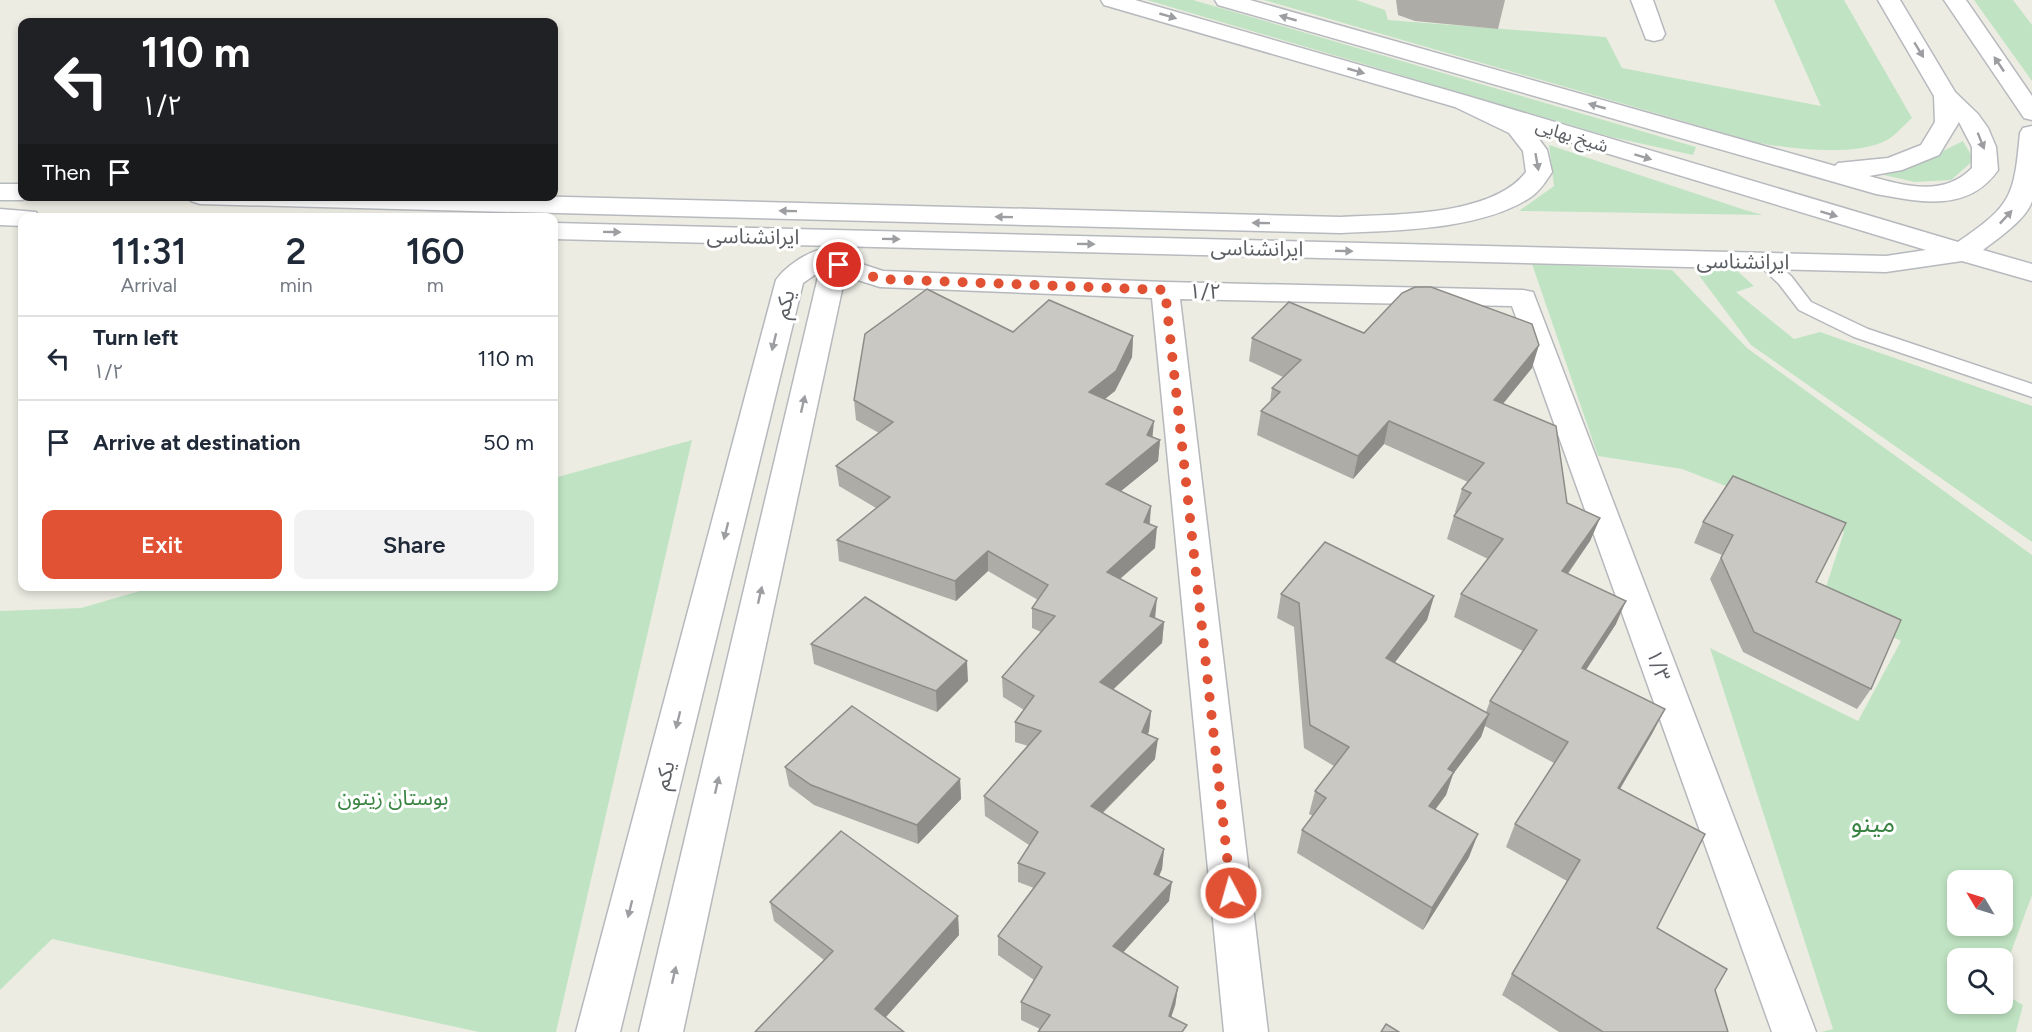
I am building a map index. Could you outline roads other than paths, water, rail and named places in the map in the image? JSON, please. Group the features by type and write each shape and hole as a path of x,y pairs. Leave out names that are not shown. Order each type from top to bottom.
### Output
{"main road":[{"name":"شیخ بهایی","path":"1112,0 1463,102 2032,273"},
{"name":"شیخ بهایی","path":"1226,0 1876,186 1925,195 1950,194 1968,188 1985,170 1985,146 1971,119 1946,96 1889,0"},
{"path":"1642,0 1654,34"},
{"path":"1955,0 2032,113"},
{"path":"1814,168 1865,169 1893,165 1930,150 1947,122 1946,96"},
{"name":"ایرانشناسی","path":"558,219 823,236 1341,225 1409,220 1470,211 1500,202 1522,192 1539,172 1535,150 1518,128 1463,102"},
{"path":"1657,123 1683,136 1814,176 1909,212 1944,234 1960,253 1996,227 2016,207 2028,180 2032,133"},
{"path":"0,192 18,192"},
{"name":"ایرانشناسی","path":"278,201 465,213"},
{"path":"0,217 18,218"},
{"name":"ایرانشناسی","path":"558,231 1886,264 1960,253"},
{"name":"۱/۲","path":"823,236 880,279 1165,290 1523,298"},
{"name":"یکم","path":"598,1032 790,280 823,236"},
{"name":"یکم","path":"661,1032 832,277 823,236"},
{"path":"1165,290 1246,1032"},
{"name":"۱/۳","path":"1523,298 1794,1032"}],"lane":[{"path":"1764,261 1785,280 1805,306 1861,333 2032,391"}],"park label":[{"name":"بوستان زیتون","path":"393,797"},
{"name":"مینو","path":"1873,823"}]}
